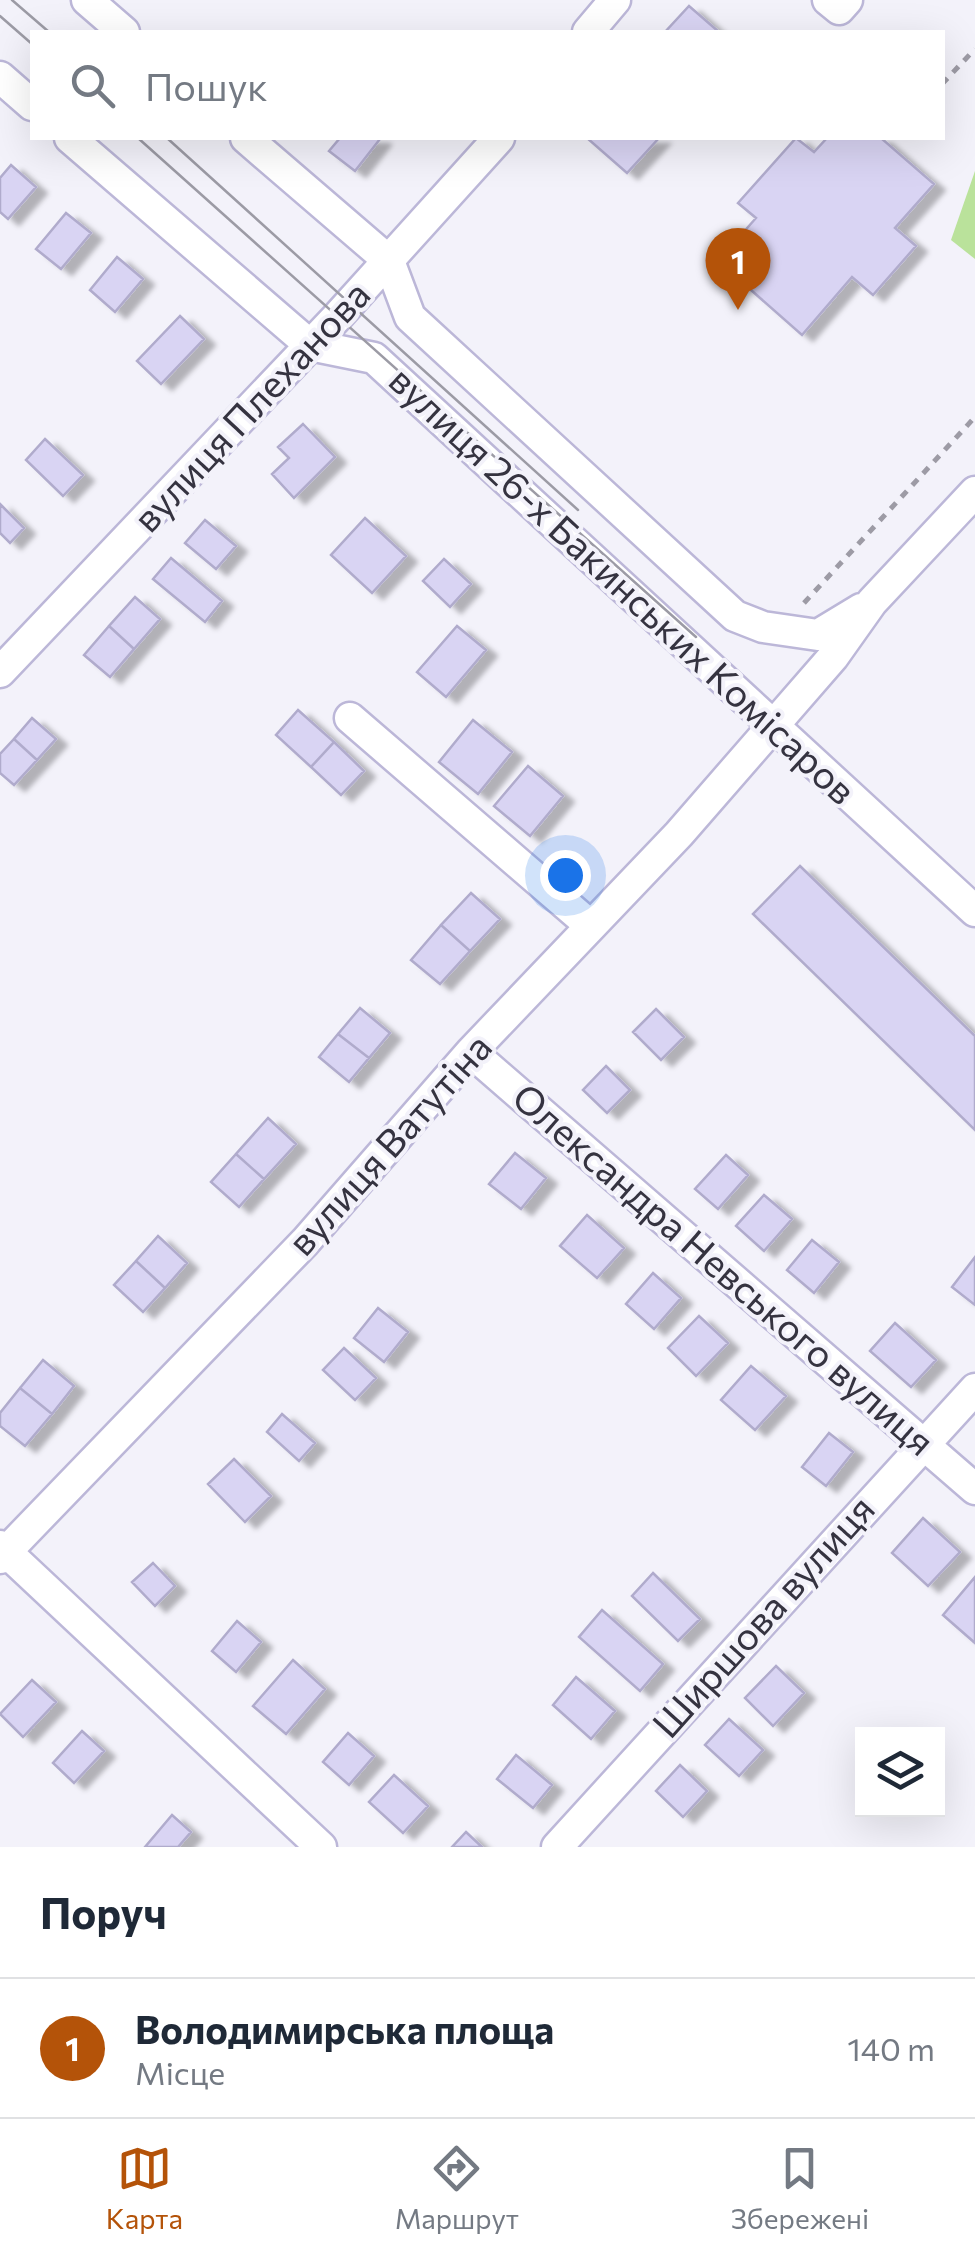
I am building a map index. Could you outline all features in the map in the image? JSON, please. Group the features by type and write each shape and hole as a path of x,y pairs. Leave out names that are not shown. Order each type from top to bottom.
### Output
{"street":[{"path":"87,0 122,30"},
{"path":"590,30 615,0"},
{"path":"828,0 838,9 847,0"},
{"path":"0,77 30,103"},
{"name":"вулиця 26-х Бакинських Комісаров","path":"72,140 310,345 374,358 975,911"},
{"name":"вулиця 26-х Бакинських Комісаров","path":"248,140 389,261 410,317 735,616 779,630 818,635 872,602"},
{"name":"вулиця Плеханова","path":"0,672 389,261 497,140"},
{"path":"872,602 975,492"},
{"name":"вулиця Ватутіна","path":"2,1552 305,1242 471,1052 774,727 872,602"},
{"path":"350,718 592,926"},
{"name":"Олександра Невського вулиця","path":"471,1052 975,1489"},
{"name":"Ширшова вулиця","path":"557,1847 922,1442 975,1389"},
{"path":"2,1552 320,1847"}],"path":[{"path":"945,81 975,48"},
{"path":"779,630 975,418"}],"green space":[{"path":"975,171 975,259 951,240"}],"building":[{"path":"689,6 717,30 667,30"},
{"path":"338,140 379,140 355,171 329,151"},
{"path":"589,140 657,140 627,173"},
{"path":"794,140 814,152 825,140 883,140 934,184 895,228 916,246 873,295 852,277 802,335 718,261 756,218 738,203"},
{"path":"11,165 36,187 8,219 0,212 0,178"},
{"path":"66,213 91,233 61,269 36,249"},
{"path":"117,257 143,279 115,312 90,290"},
{"path":"180,316 204,339 161,384 137,361"},
{"path":"303,424 335,457 294,498 272,474 289,458 278,447"},
{"path":"45,439 83,475 63,496 26,460"},
{"path":"0,504 24,528 10,543 0,533"},
{"path":"365,518 406,556 372,593 331,555"},
{"path":"205,520 236,546 216,569 185,543"},
{"path":"171,558 222,601 205,622 153,579"},
{"path":"444,559 471,584 450,607 423,581"},
{"path":"135,597 160,619 134,649 109,626"},
{"path":"109,626 134,649 110,677 84,655"},
{"path":"457,626 486,650 446,697 417,672"},
{"path":"298,710 334,742 311,767 276,735"},
{"path":"32,718 56,739 37,760 14,739"},
{"path":"473,720 512,752 478,794 439,762"},
{"path":"14,739 37,760 14,785 0,773 0,754"},
{"path":"334,742 364,771 341,795 311,767"},
{"path":"528,766 563,796 530,836 494,806"},
{"path":"800,866 975,1036 975,1130 753,914"},
{"path":"471,893 500,919 470,951 441,925"},
{"path":"441,925 470,951 440,984 411,960"},
{"path":"360,1008 390,1033 369,1058 338,1034"},
{"path":"656,1009 684,1037 661,1060 633,1032"},
{"path":"338,1034 369,1058 349,1082 319,1057"},
{"path":"606,1066 630,1090 607,1113 583,1090"},
{"path":"268,1118 296,1144 264,1179 236,1154"},
{"path":"515,1153 546,1178 521,1209 489,1184"},
{"path":"236,1154 264,1179 239,1207 211,1182"},
{"path":"726,1155 748,1175 718,1209 695,1189"},
{"path":"764,1195 792,1219 764,1251 736,1226"},
{"path":"587,1215 624,1248 597,1278 560,1246"},
{"path":"158,1236 187,1263 165,1288 136,1261"},
{"path":"812,1240 839,1262 814,1293 787,1270"},
{"path":"975,1257 975,1305 952,1287"},
{"path":"136,1261 165,1288 143,1312 114,1285"},
{"path":"653,1273 681,1298 654,1329 626,1304"},
{"path":"378,1308 408,1332 384,1362 354,1338"},
{"path":"699,1316 728,1343 696,1376 668,1348"},
{"path":"895,1323 936,1360 911,1387 870,1351"},
{"path":"344,1348 376,1378 355,1400 323,1370"},
{"path":"43,1360 74,1386 52,1414 20,1388"},
{"path":"751,1366 786,1396 755,1430 721,1400"},
{"path":"20,1388 52,1414 25,1446 0,1426 0,1413"},
{"path":"282,1414 315,1443 299,1461 267,1432"},
{"path":"829,1433 853,1452 826,1486 802,1467"},
{"path":"234,1459 271,1496 245,1522 208,1484"},
{"path":"923,1518 960,1552 928,1586 892,1553"},
{"path":"153,1563 175,1586 155,1606 132,1582"},
{"path":"653,1573 700,1619 678,1641 632,1596"},
{"path":"975,1577 975,1643 943,1615"},
{"path":"602,1610 663,1664 640,1691 579,1637"},
{"path":"237,1621 261,1642 236,1672 212,1651"},
{"path":"293,1660 325,1689 286,1734 253,1706"},
{"path":"776,1666 804,1693 773,1726 745,1698"},
{"path":"576,1677 615,1711 591,1739 553,1705"},
{"path":"32,1680 56,1702 23,1737 0,1714"},
{"path":"729,1719 763,1750 739,1776 705,1745"},
{"path":"82,1731 104,1751 74,1783 53,1763"},
{"path":"348,1733 374,1756 349,1785 323,1762"},
{"path":"516,1755 552,1785 533,1808 497,1779"},
{"path":"680,1765 707,1791 683,1817 656,1791"},
{"path":"394,1775 428,1806 403,1833 369,1802"},
{"path":"172,1815 191,1832 178,1847 145,1847"},
{"path":"466,1832 482,1847 452,1847"}],"tram line":[{"path":"12,0 47,30"},
{"path":"0,16 30,42"},
{"path":"140,140 696,637"},
{"path":"169,140 578,510"}],"place":[{"name":"Володимирська площа","path":"738,310"}]}
